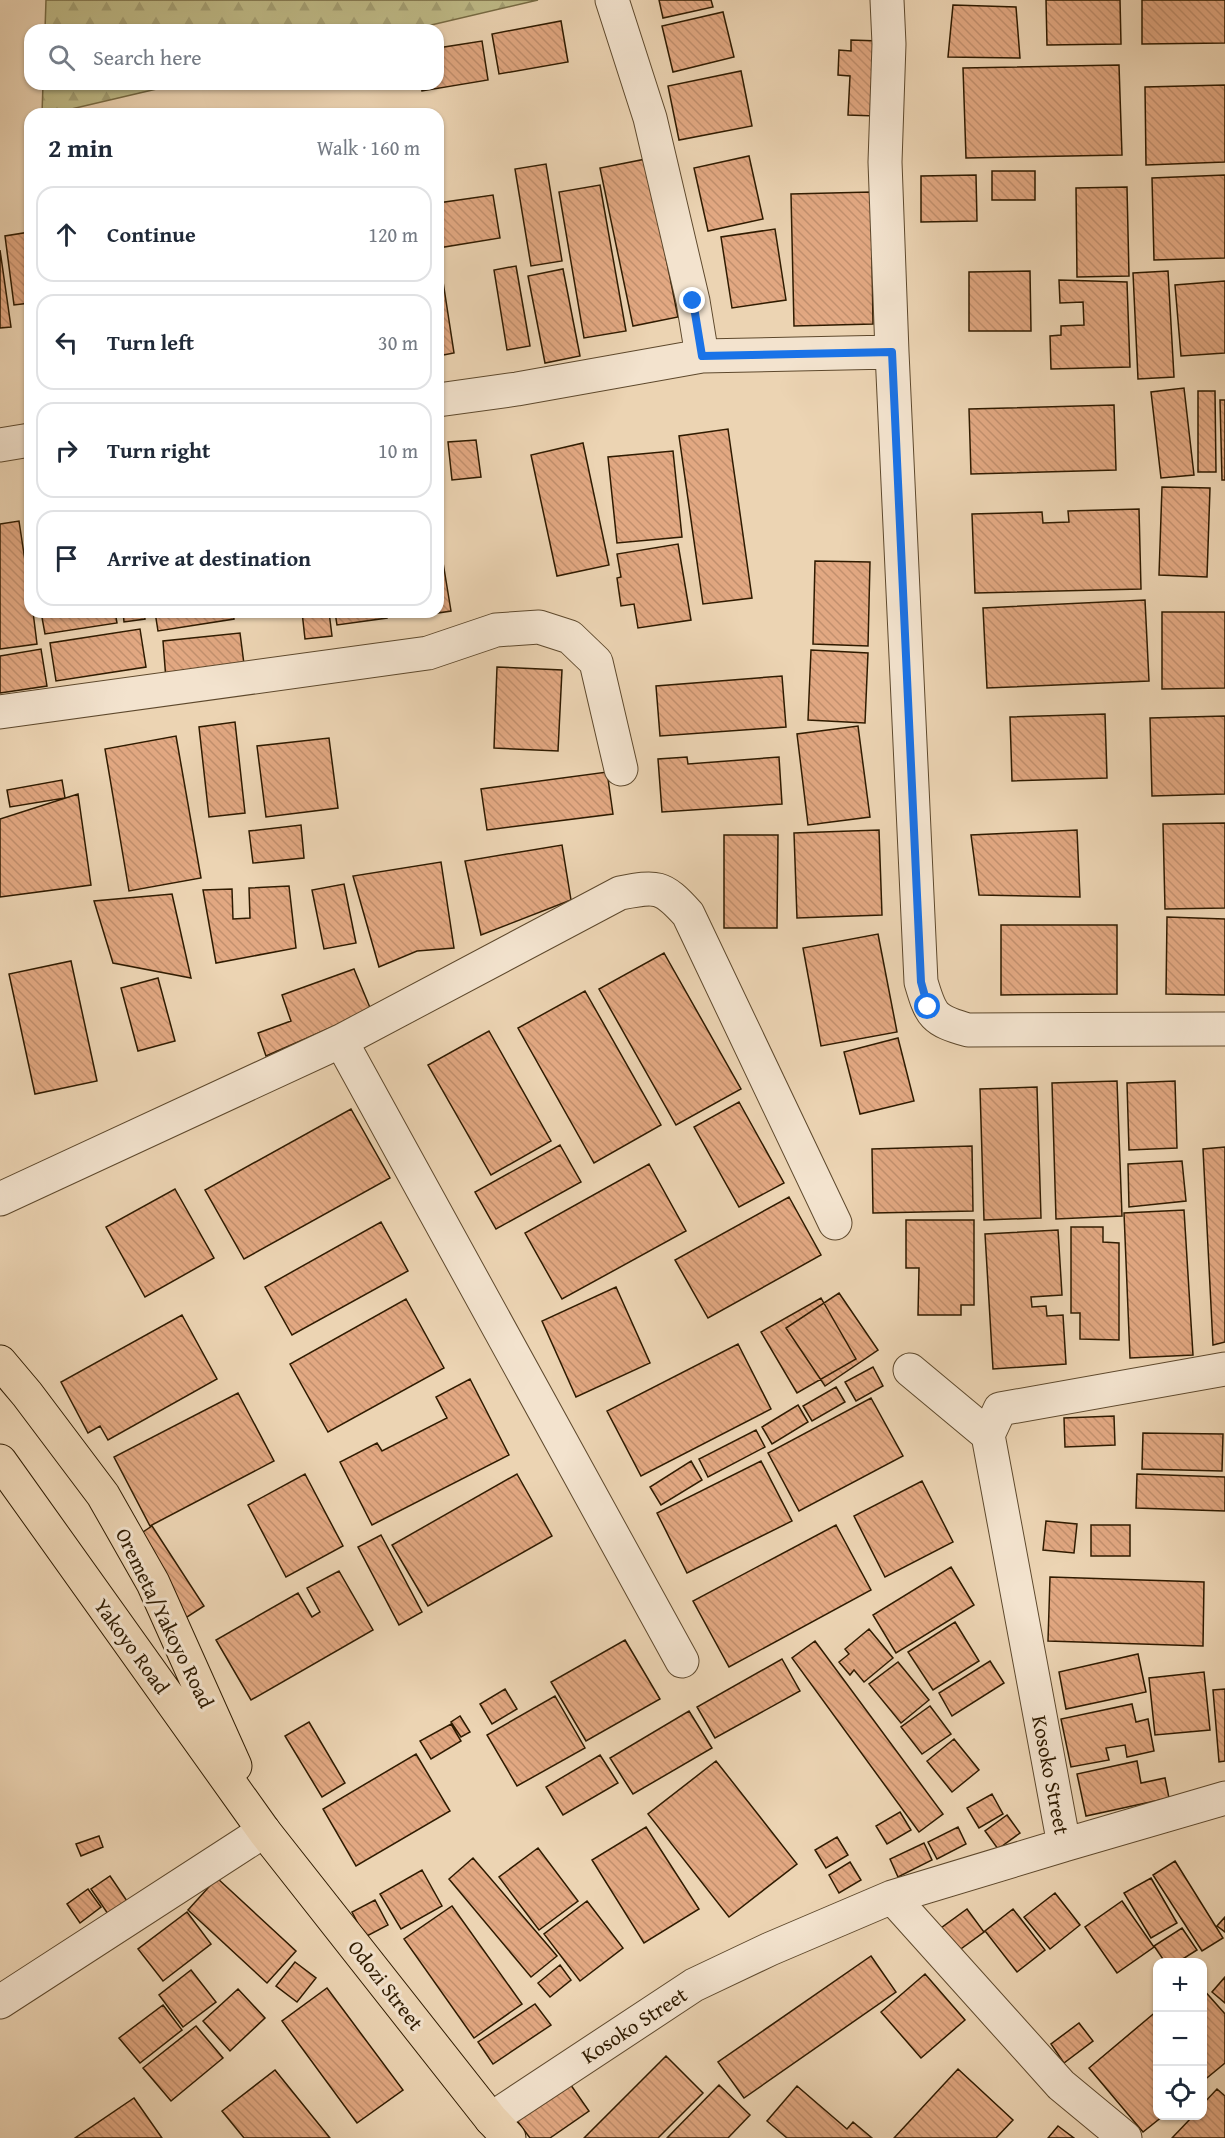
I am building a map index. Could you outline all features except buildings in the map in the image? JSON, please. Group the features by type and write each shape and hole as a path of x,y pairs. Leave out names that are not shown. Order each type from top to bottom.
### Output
{"main road":[{"name":"Oremeta/Yakoyo Road","path":"0,1362 103,1495 153,1584 264,1831"},
{"name":"Yakoyo Road","path":"0,1461 264,1831"},
{"name":"Odozi Street","path":"264,1831 500,2128"}],"street":[{"path":"612,0 650,118 693,301 702,356"},
{"path":"886,0 889,44 885,162 892,352 921,982 928,1007 943,1023 968,1030 1225,1029"},
{"path":"444,399 702,356 892,352"},
{"path":"0,445 24,441"},
{"path":"0,712 428,652 496,630 539,627 570,637 596,662 621,769"},
{"path":"0,1199 341,1041 620,893 649,888 671,896 688,914 835,1223"},
{"path":"341,1041 682,1661"},
{"path":"910,1370 988,1435 1000,1409 1225,1369"},
{"name":"Kosoko Street","path":"500,2128 694,1985 770,1949 892,1897 1064,1845 988,1435"},
{"path":"1064,1845 1225,1798"},
{"path":"0,2002 264,1831"},
{"path":"892,1897 1061,2085 1125,2138"}],"green space":[{"path":"46,0 538,0 436,24 45,24"},
{"path":"43,90 152,90 76,108 42,108"}],"route":[{"path":"693,301 702,356 892,352 921,982 928,1007"}]}
